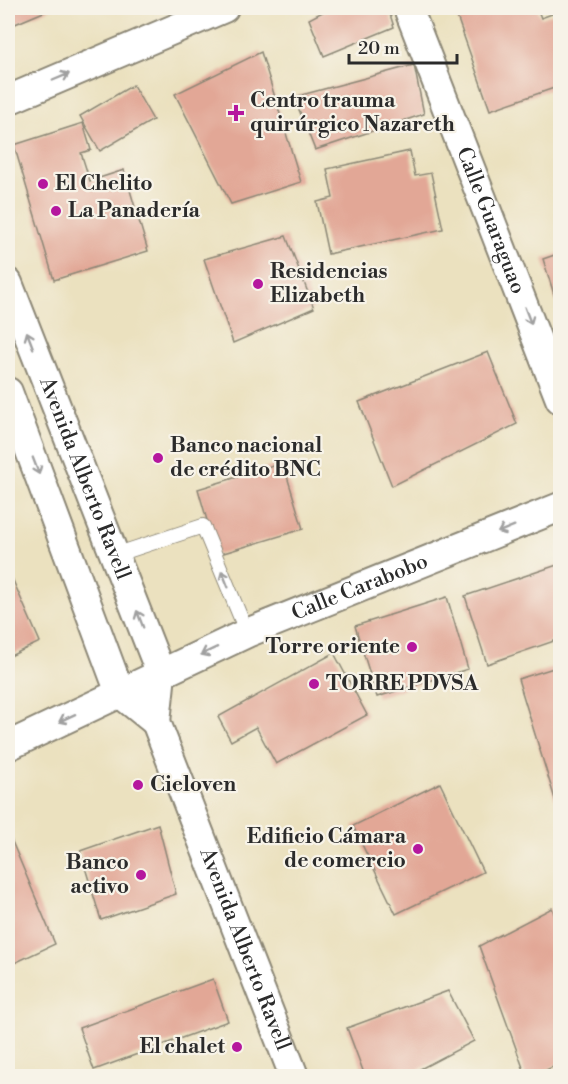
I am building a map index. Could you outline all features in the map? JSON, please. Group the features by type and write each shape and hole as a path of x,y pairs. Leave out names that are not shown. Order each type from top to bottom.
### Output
{"street":[{"path":"8,100 224,8"},
{"name":"Calle Guaraguao","path":"408,8 561,399"},
{"name":"Avenida Alberto Ravell","path":"8,283 161,674"},
{"name":"Avenida Alberto Ravell","path":"8,392 120,693"},
{"name":"Calle Carabobo","path":"8,746 247,633 561,507"},
{"path":"156,722 161,674"},
{"path":"120,693 156,722"},
{"name":"Avenida Alberto Ravell","path":"156,722 294,1077"}],"lane":[{"path":"115,555 203,526 247,633"}],"building":[{"path":"8,8 53,8 8,27"},
{"path":"330,8 388,8 394,27 324,56 309,19"},
{"path":"465,8 537,8 541,18 560,11 560,69 556,71 560,86 490,110 455,11"},
{"path":"261,52 301,182 231,204 175,94"},
{"path":"414,65 424,114 315,150 294,97"},
{"path":"133,85 153,120 100,151 80,116"},
{"path":"83,123 91,150 81,153 90,181 124,170 148,251 54,280 14,145"},
{"path":"410,151 415,176 431,173 443,229 328,254 317,202 333,198 327,169"},
{"name":"Residencias Elizabeth","path":"286,236 314,308 233,343 204,259"},
{"path":"560,253 560,303 557,304 543,259"},
{"path":"488,352 517,424 392,486 359,402"},
{"path":"283,463 303,529 217,555 198,489"},
{"path":"560,564 560,639 487,664 465,596"},
{"path":"8,569 40,642 8,657"},
{"name":"Torre oriente","path":"447,597 468,669 377,697 355,626"},
{"name":"TORRE PDVSA","path":"334,653 367,715 276,764 256,727 231,741 218,717"},
{"path":"560,666 560,808 558,809 518,679"},
{"name":"Edificio Cámara de comercio","path":"440,783 483,872 396,914 353,826"},
{"path":"158,824 176,894 101,920 80,851"},
{"path":"8,832 55,944 8,966"},
{"path":"552,908 560,930 560,1063 535,1076 526,1076 479,946"},
{"path":"213,979 228,1021 94,1070 79,1028"},
{"path":"448,991 474,1041 407,1076 365,1076 347,1028"}],"place":[{"name":"Centro trauma quirúrgico Nazareth","path":"236,113"},
{"name":"El Chelito","path":"43,184"},
{"name":"La Panadería","path":"56,211"},
{"name":"Residencias Elizabeth","path":"258,284"},
{"name":"Banco nacional de crédito BNC","path":"158,458"},
{"name":"Torre oriente","path":"412,647"},
{"name":"TORRE PDVSA","path":"314,684"},
{"name":"Cieloven","path":"138,785"},
{"name":"Edificio Cámara de comercio","path":"418,849"},
{"name":"Banco activo","path":"141,875"},
{"name":"El chalet","path":"237,1047"}]}
